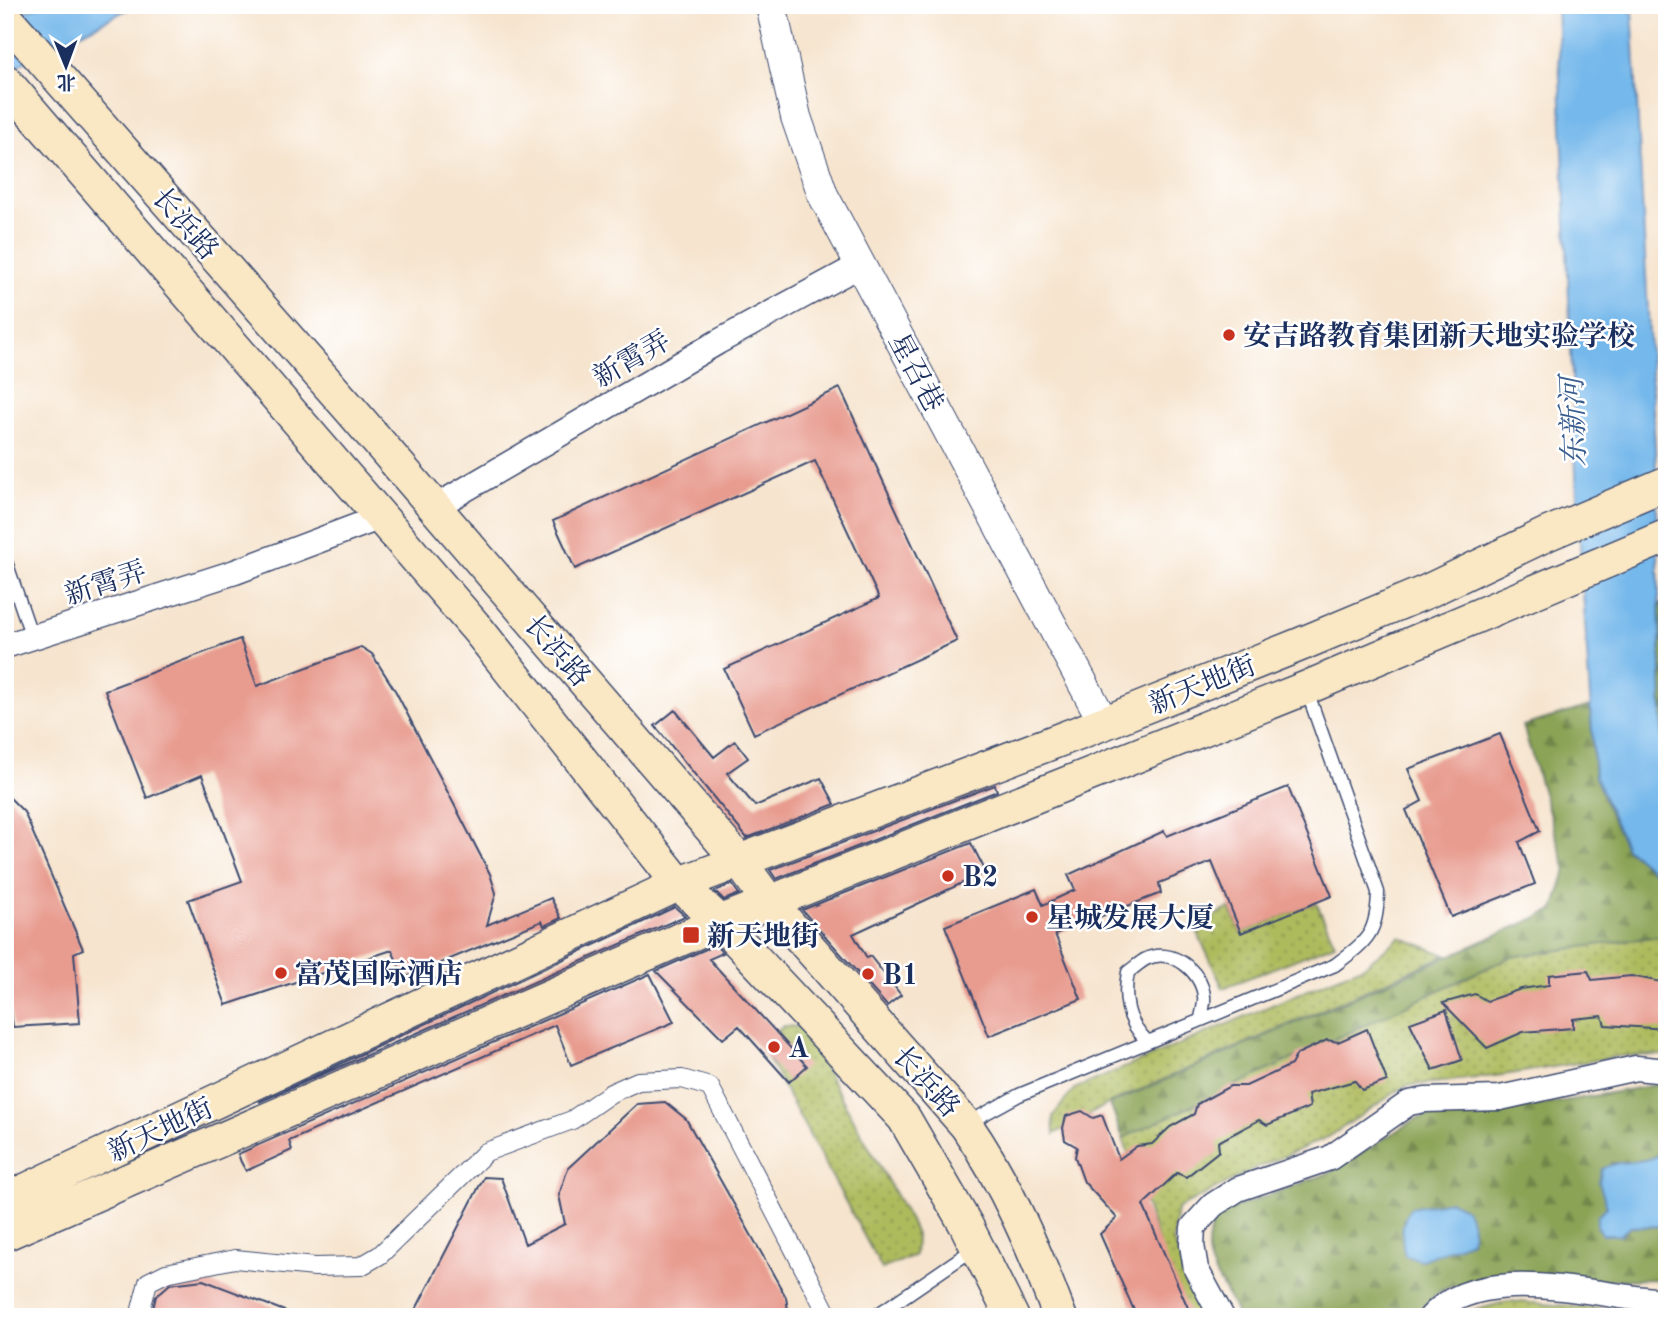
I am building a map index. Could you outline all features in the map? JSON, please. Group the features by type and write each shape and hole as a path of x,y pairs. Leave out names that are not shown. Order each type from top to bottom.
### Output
{"main road":[{"name":"长浜路","path":"5,17 435,506 740,862 769,902 966,1125 992,1166 1040,1265 1060,1317"},
{"name":"长浜路","path":"5,81 479,631 679,884 720,922 904,1118 977,1247 1012,1317"},
{"name":"新天地街","path":"5,1200 679,884 1104,723 1428,591 1547,534 1667,483"},
{"name":"新天地街","path":"5,1234 720,922 1306,688 1667,536"}],"street":[{"name":"星召巷","path":"771,5 800,130 822,195 1104,723"},
{"name":"新霄弄","path":"435,506 718,342 860,265"},
{"name":"新霄弄","path":"5,646 235,572 381,517"},
{"path":"1222,1317 1196,1269 1192,1245 1193,1227 1213,1205 1238,1189 1331,1157 1377,1122 1409,1103 1425,1100 1500,1098 1636,1068 1667,1071"},
{"path":"139,1317 148,1282 166,1273 235,1259 315,1267 361,1266 380,1255 486,1152 572,1121 611,1093 638,1081 664,1078 710,1087 829,1317"},
{"path":"1431,1317 1453,1298 1485,1287 1563,1290 1667,1301"}],"lane":[{"path":"5,559 32,637"},
{"path":"966,1125 1019,1094 1335,965 1368,941 1377,919 1378,892 1306,688"},
{"path":"1147,1041 1133,1027 1125,990 1128,972 1148,958 1167,955 1183,963 1197,976 1205,997 1201,1018"},
{"path":"874,1317 977,1247"}],"green space":[{"path":"1667,600 1667,770 1663,762 1659,605"},
{"path":"1590,706 1595,776 1626,848 1667,883 1667,935 1510,957 1123,1138 1110,1104 1554,910 1566,870 1523,726"},
{"path":"1316,902 1335,944 1223,988 1194,925 1230,908 1241,933"},
{"path":"1667,935 1667,1055 1621,1056 1503,1075 1405,1086 1330,1136 1250,1171 1177,1209 1173,1240 1204,1317 1184,1317 1123,1138 1510,957"},
{"path":"1400,937 1446,955 1110,1103 1054,1134 1053,1116 1074,1089 1364,966"},
{"path":"784,1026 802,1027 910,1221 916,1235 915,1255 882,1269 764,1051 768,1038"},
{"path":"1667,1083 1667,1148 1645,1163 1611,1163 1603,1235 1620,1235 1630,1227 1667,1226 1667,1279 1605,1280 1496,1273 1440,1291 1412,1317 1238,1317 1209,1260 1209,1236 1214,1219 1239,1206 1329,1173 1414,1120 1441,1112 1519,1109","holes":["1403,1220 1471,1241 1422,1259"]},
{"path":"1509,1301 1645,1313 1646,1317 1449,1317"}],"water":[{"path":"41,5 136,5 5,72 5,19"},
{"path":"1557,5 1632,5 1656,466 1663,762 1667,770 1667,883 1626,848 1595,776 1577,498"},
{"path":"1667,1148 1667,1226 1630,1227 1620,1235 1603,1235 1597,1227 1597,1216 1607,1207 1599,1182 1602,1169 1619,1163 1652,1158"},
{"path":"1451,1201 1470,1216 1471,1241 1422,1260 1405,1256 1402,1232 1410,1208"}],"building":[{"path":"840,388 957,641 754,734 724,669 879,598 815,461 575,569 553,521"},
{"path":"240,639 257,686 361,647 372,654 396,692 490,874 496,893 487,925 551,898 561,918 544,926 542,921 404,978 392,950 226,1005 188,900 242,881 202,775 147,798 105,690"},
{"path":"675,710 714,757 735,741 748,758 727,773 755,806 821,778 835,804 747,838 655,726"},
{"path":"1500,734 1540,831 1519,842 1535,884 1451,917 1406,810 1422,801 1408,769"},
{"path":"995,785 997,791 776,879 770,870"},
{"name":"星城发展大厦","path":"1288,787 1332,896 1241,933 1212,862 1159,883 1161,893 1055,934 1081,999 989,1036 945,926 1036,889 1043,905 1075,890 1068,875 1164,831 1167,836"},
{"path":"5,793 24,812 83,949 74,953 80,1023 13,1027 5,964"},
{"path":"971,843 986,872 853,934 867,958 870,956 901,995 887,1006 802,910"},
{"path":"732,884 739,894 724,900 715,891"},
{"path":"675,907 685,916 259,1102"},
{"path":"715,945 723,953 709,959 807,1066 789,1082 739,1026 723,1039 656,971"},
{"path":"1588,971 1592,980 1631,976 1667,983 1667,1029 1605,1025 1602,1016 1573,1019 1573,1028 1523,1032 1487,1048 1443,1003 1475,994 1487,1001 1521,989 1549,985 1549,975"},
{"path":"650,974 674,1022 571,1065 555,1025 289,1141 292,1150 246,1171 241,1162 238,1154"},
{"path":"1446,1010 1462,1060 1433,1070 1410,1023"},
{"path":"1367,1029 1387,1081 1362,1090 1355,1081 1308,1094 1310,1107 1267,1125 1259,1120 1218,1142 1219,1151 1186,1177 1177,1173 1143,1205 1192,1317 1137,1317 1100,1234 1117,1218 1084,1182 1075,1157 1077,1147 1065,1140 1063,1128 1066,1116 1082,1111 1093,1118 1102,1115 1119,1159 1137,1146 1152,1144 1170,1127 1194,1114 1197,1104 1230,1086 1246,1086 1291,1065 1297,1054 1327,1040 1338,1042"},
{"path":"665,1102 686,1119 786,1297 789,1317 412,1317 484,1177 501,1178 525,1244 565,1224 559,1195 568,1168 637,1104"},
{"path":"203,1280 295,1317 151,1317 156,1296 170,1284"}],"place":[{"name":"安吉路教育集团新天地实验学校","path":"1229,335"},
{"name":"B2","path":"948,876"},
{"name":"星城发展大厦","path":"1032,917"},
{"name":"新天地街","path":"691,935"},
{"name":"富茂国际酒店","path":"281,973"},
{"name":"B1","path":"868,974"},
{"name":"A","path":"774,1047"}],"water label":[{"name":"东新河","path":"1573,422"}]}
